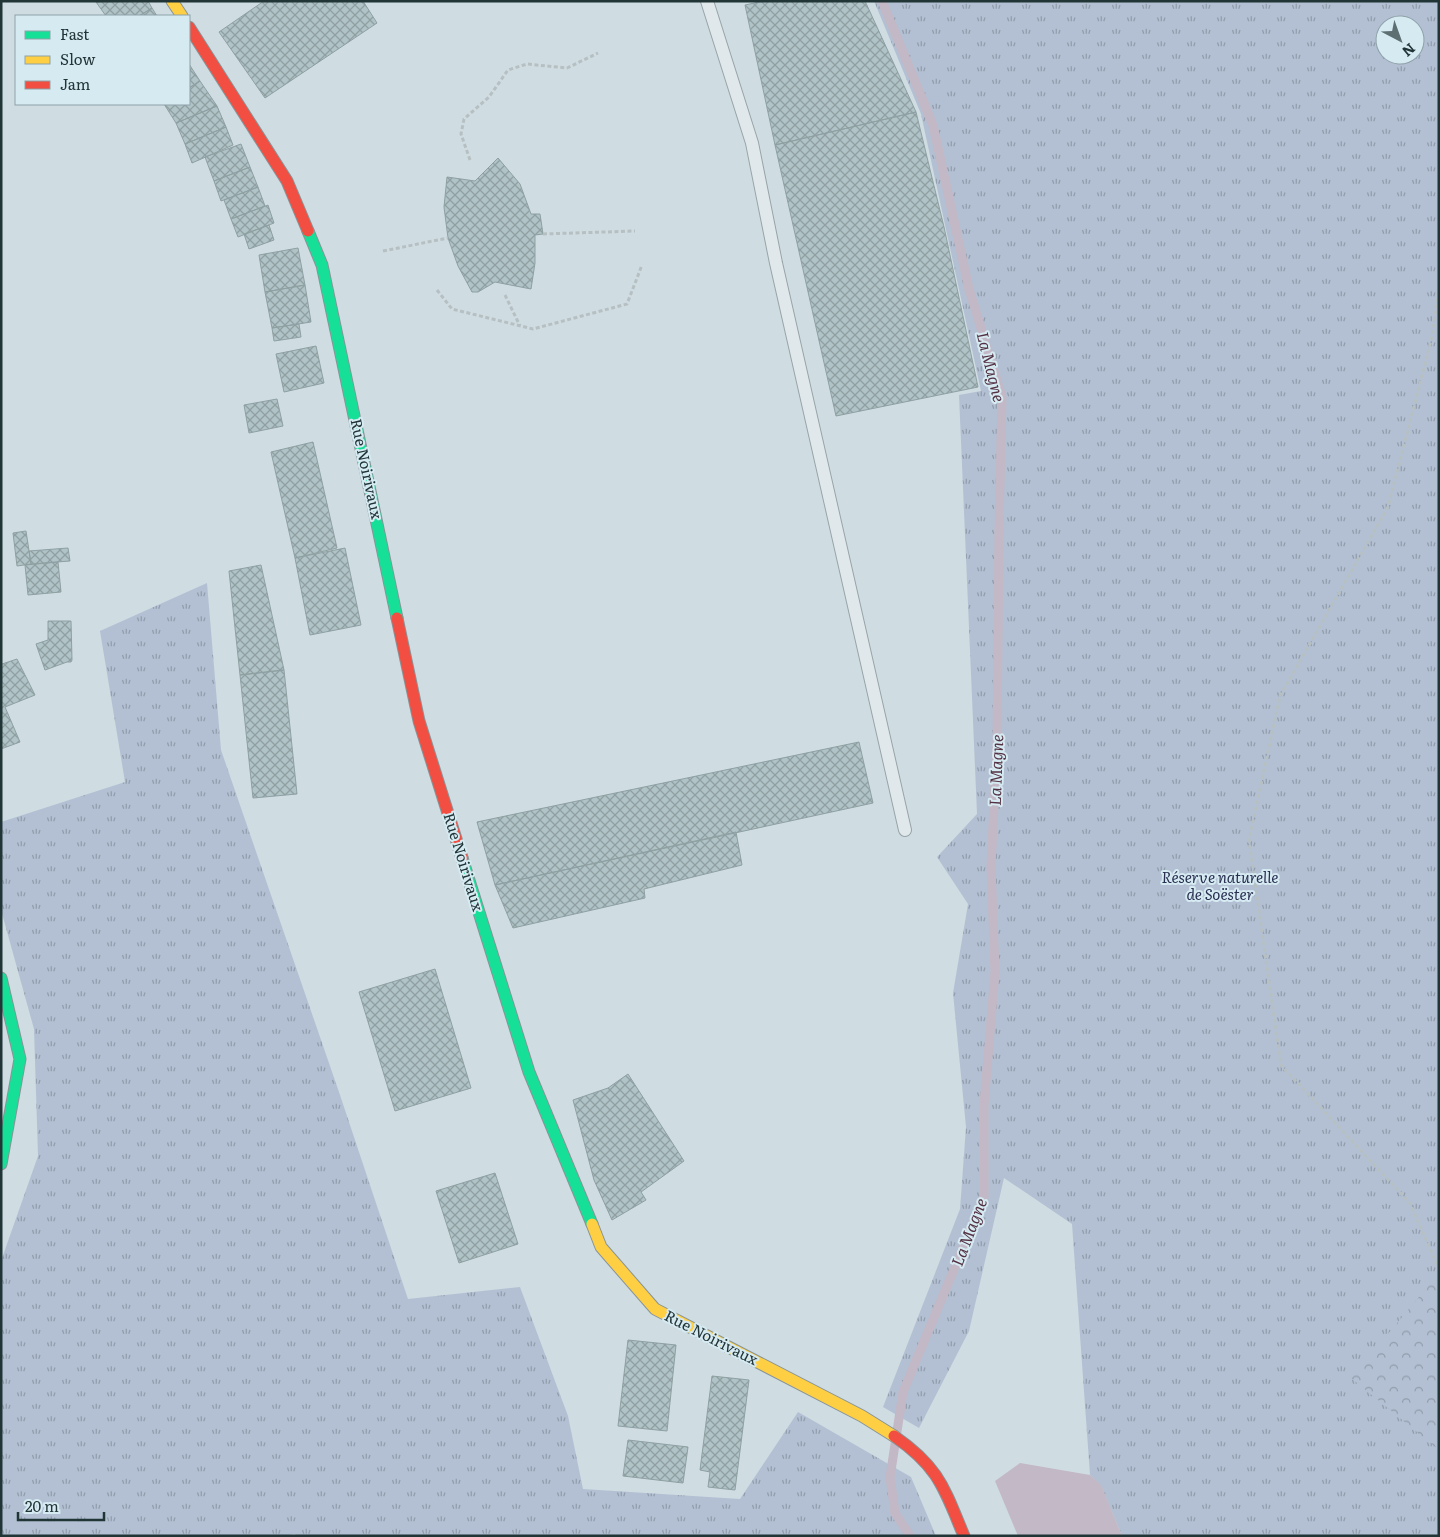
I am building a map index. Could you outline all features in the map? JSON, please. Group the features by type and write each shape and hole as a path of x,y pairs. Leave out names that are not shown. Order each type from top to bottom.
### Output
{"main road":[{"path":"172,1 181,15"},
{"name":"Rue Noirivaux","path":"190,29 287,181 322,264 419,720 529,1072 600,1247 654,1309 862,1416 884,1429 926,1461 940,1481 964,1536"},
{"path":"1,978 20,1059 1,1164"}],"lane":[{"path":"707,1 752,143 778,272 905,830"}],"path":[{"path":"470,160 461,134 464,119 489,97 508,70 527,64 567,68 598,53"},
{"path":"543,234 635,231"},
{"path":"383,250 448,238"},
{"path":"437,290 452,309 533,329 627,304 642,265"},
{"path":"1439,285 1432,336 1388,506 1280,696 1249,840 1281,1065 1410,1203 1439,1269"},
{"path":"505,295 520,326"}],"green space":[{"name":"Réserve naturelle de Soëster","path":"874,1 1439,1 1439,1536 1122,1536 1101,1486 1090,1475 1072,1224 1004,1178 969,1331 919,1428 883,1407 960,1209 966,1127 953,993 968,904 937,857 977,814 959,395 981,391 921,114"},
{"path":"207,583 221,750 408,1299 520,1287 568,1416 583,1489 740,1499 798,1412 911,1477 936,1536 296,1536 295,1534 282,1536 1,1536 1,1261 38,1156 34,1029 1,910 1,822 125,782 100,631"},
{"path":"1439,1273 1439,1450 1351,1378"}],"shaded area":[{"path":"1020,1463 1090,1475 1101,1485 1122,1536 1018,1536 995,1481"}],"building":[{"path":"148,1 152,8 141,15 105,15 96,2"},
{"path":"264,1 363,1 377,23 265,98 219,32"},
{"path":"764,1 865,1 916,112 775,145 745,5"},
{"path":"152,8 156,15 141,15"},
{"path":"190,66 200,81 190,87"},
{"path":"200,81 217,106 176,123 165,105 190,105 190,87"},
{"path":"217,106 226,127 185,144 176,123"},
{"path":"916,112 944,227 978,387 836,416 775,145"},
{"path":"226,127 233,145 192,163 185,144"},
{"path":"241,144 250,167 214,181 205,157"},
{"path":"498,158 520,184 531,214 540,214 543,234 535,235 535,263 531,289 495,282 478,292 472,292 458,266 448,238 444,207 447,177 475,181"},
{"path":"250,167 258,187 221,201 214,181"},
{"path":"258,187 265,206 231,219 224,200"},
{"path":"268,205 274,223 238,237 231,219"},
{"path":"269,225 274,240 249,249 244,234"},
{"path":"298,248 305,285 265,292 259,255"},
{"path":"305,285 311,322 272,328 265,292"},
{"path":"299,324 301,337 274,341 272,328"},
{"path":"316,346 324,383 284,392 276,354"},
{"path":"277,399 283,426 249,433 244,405"},
{"path":"313,442 337,548 295,558 271,452"},
{"path":"26,531 31,564 17,566 13,533"},
{"path":"68,548 70,561 31,564 29,551"},
{"path":"345,548 361,625 310,635 295,558"},
{"path":"58,562 61,592 28,595 25,565"},
{"path":"261,565 284,670 240,675 229,571"},
{"path":"48,621 71,621 72,660 71,662 45,670 36,644 48,640"},
{"path":"17,659 35,695 5,707 20,742 1,749 1,662 2,664"},
{"path":"284,670 297,794 253,798 240,675"},
{"path":"859,742 873,803 495,885 477,822"},
{"path":"736,832 742,865 644,889 645,898 513,928 495,885"},
{"path":"435,969 471,1088 395,1111 359,992"},
{"path":"628,1074 684,1161 641,1192 646,1200 612,1220 594,1180 573,1100 608,1088"},
{"path":"495,1173 518,1244 459,1263 436,1191"},
{"path":"628,1340 676,1345 667,1431 618,1426"},
{"path":"712,1376 749,1380 735,1490 708,1487 710,1472 700,1470"},
{"path":"628,1440 688,1447 683,1483 623,1476"}],"waterway":[{"name":"La Magne","path":"882,1 933,125 969,289 1002,397 997,744 991,866 995,972 984,1105 984,1197 903,1392 890,1477 895,1513 910,1536"}],"traffic: fast":[{"path":"308,231 322,265 397,618"},
{"path":"462,858 529,1072 592,1224"},
{"path":"1,978 20,1059 1,1164"}],"traffic: slow":[{"path":"172,1 181,15"},
{"path":"592,1224 601,1247 655,1309 862,1416 894,1436"}],"traffic: jam":[{"path":"190,29 287,181 308,231"},
{"path":"397,618 419,721 462,858"},
{"path":"894,1436 909,1447 931,1469 945,1491 964,1536"}]}
